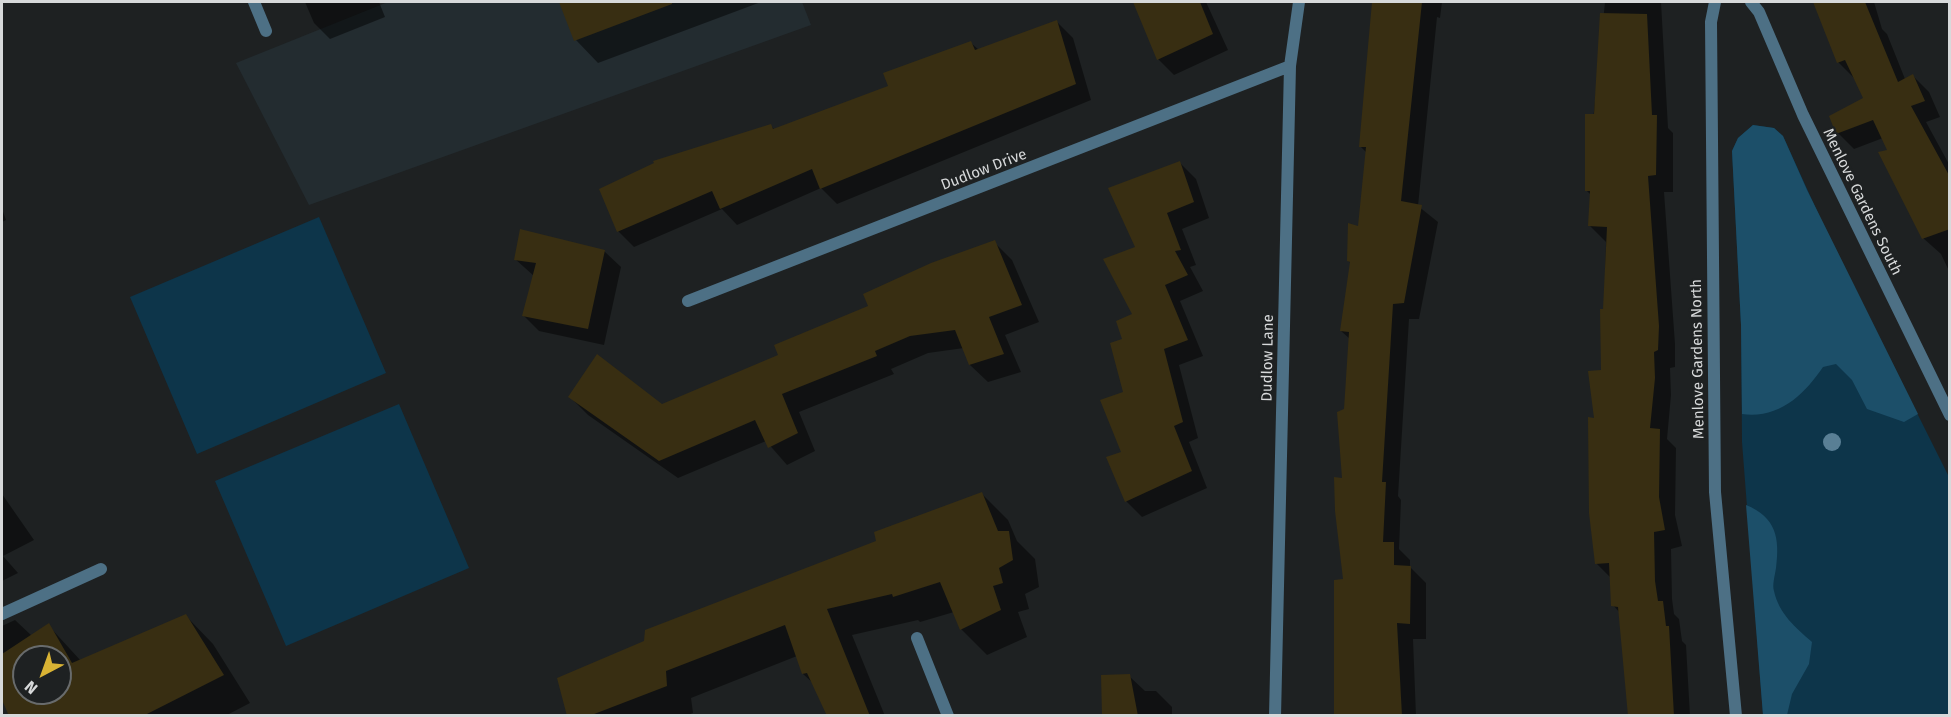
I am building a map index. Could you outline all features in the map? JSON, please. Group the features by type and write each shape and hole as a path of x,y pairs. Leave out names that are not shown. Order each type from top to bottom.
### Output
{"street":[{"path":"254,2 266,31"},
{"name":"Dudlow Lane","path":"1275,716 1290,66 1299,2"},
{"name":"Menlove Gardens North","path":"1715,2 1711,22 1715,492 1736,716"},
{"name":"Menlove Gardens South","path":"1751,2 1759,12 1803,115 1950,415"},
{"name":"Dudlow Drive","path":"688,301 1290,66"},
{"path":"2,614 101,569"},
{"path":"917,638 948,716"}],"shaded area":[{"path":"388,2 802,2 811,25 309,205 236,63"},
{"path":"1753,125 1774,128 1783,136 1828,235 1949,477 1949,715 1763,715 1742,442 1741,325 1732,151 1738,138"},
{"path":"1753,125 1774,128 1783,136 1807,190 1918,414 1904,422 1867,409 1852,380 1836,364 1823,367 1808,387 1779,409 1755,415 1742,414 1741,325 1732,151 1738,138"},
{"path":"319,217 386,373 197,454 130,297"},
{"path":"399,404 469,568 286,646 215,481"},
{"path":"1746,505 1764,516 1774,530 1777,557 1773,586 1776,599 1789,620 1812,642 1809,664 1792,694 1787,715 1763,715"}],"building":[{"path":"559,2 672,2 672,4 574,41"},
{"path":"1133,2 1200,2 1213,34 1157,60"},
{"path":"1372,2 1422,2 1401,201 1422,205 1404,303 1393,304 1382,482 1386,482 1383,542 1394,542 1394,565 1411,566 1410,624 1397,623 1402,716 1334,716 1334,580 1343,579 1335,511 1334,477 1342,478 1337,412 1344,409 1349,332 1340,331 1350,262 1347,261 1348,223 1358,226 1366,147 1359,147"},
{"path":"1813,2 1865,2 1898,82 1913,74 1925,101 1911,106 1950,177 1950,229 1922,239 1878,152 1887,150 1873,120 1836,134 1829,116 1863,98 1845,60 1837,63"},
{"path":"1600,13 1647,14 1652,115 1657,115 1656,175 1648,176 1659,326 1658,350 1654,352 1655,378 1650,428 1660,429 1659,497 1665,530 1654,532 1655,581 1658,601 1663,601 1666,626 1669,626 1674,716 1628,716 1618,607 1611,606 1609,563 1595,564 1589,513 1588,417 1594,418 1588,371 1601,370 1600,309 1603,309 1607,227 1588,226 1590,191 1585,191 1585,114 1594,114"},
{"path":"1057,20 1076,84 820,189 812,169 720,209 712,191 617,232 599,189 654,163 653,161 771,124 773,129 888,86 883,73 971,41 975,50"},
{"path":"1180,161 1194,202 1167,213 1181,250 1175,251 1188,275 1165,285 1188,340 1164,349 1183,422 1174,426 1192,471 1125,502 1106,457 1121,452 1100,400 1123,392 1110,343 1122,339 1116,321 1132,314 1103,259 1135,247 1108,188"},
{"path":"520,229 605,250 588,329 522,316 536,263 514,260"},
{"path":"995,240 1022,305 989,317 1004,354 969,365 955,330 910,336 875,351 877,356 782,394 798,433 768,448 755,420 659,461 568,397 597,354 662,404 778,355 774,345 868,306 863,294 931,263"},
{"path":"982,492 998,531 1009,531 1013,560 999,568 1003,583 993,586 1001,610 960,630 940,582 893,597 892,594 827,609 870,716 827,716 807,673 802,674 785,625 666,671 667,686 589,716 567,716 557,678 644,641 645,630 876,541 874,532"},
{"path":"186,614 224,675 143,716 9,716 2,700 2,654 12,647 12,705 72,705 72,663"},
{"path":"49,623 62,645 16,645"},
{"path":"1130,674 1138,716 1102,716 1101,675"}]}
